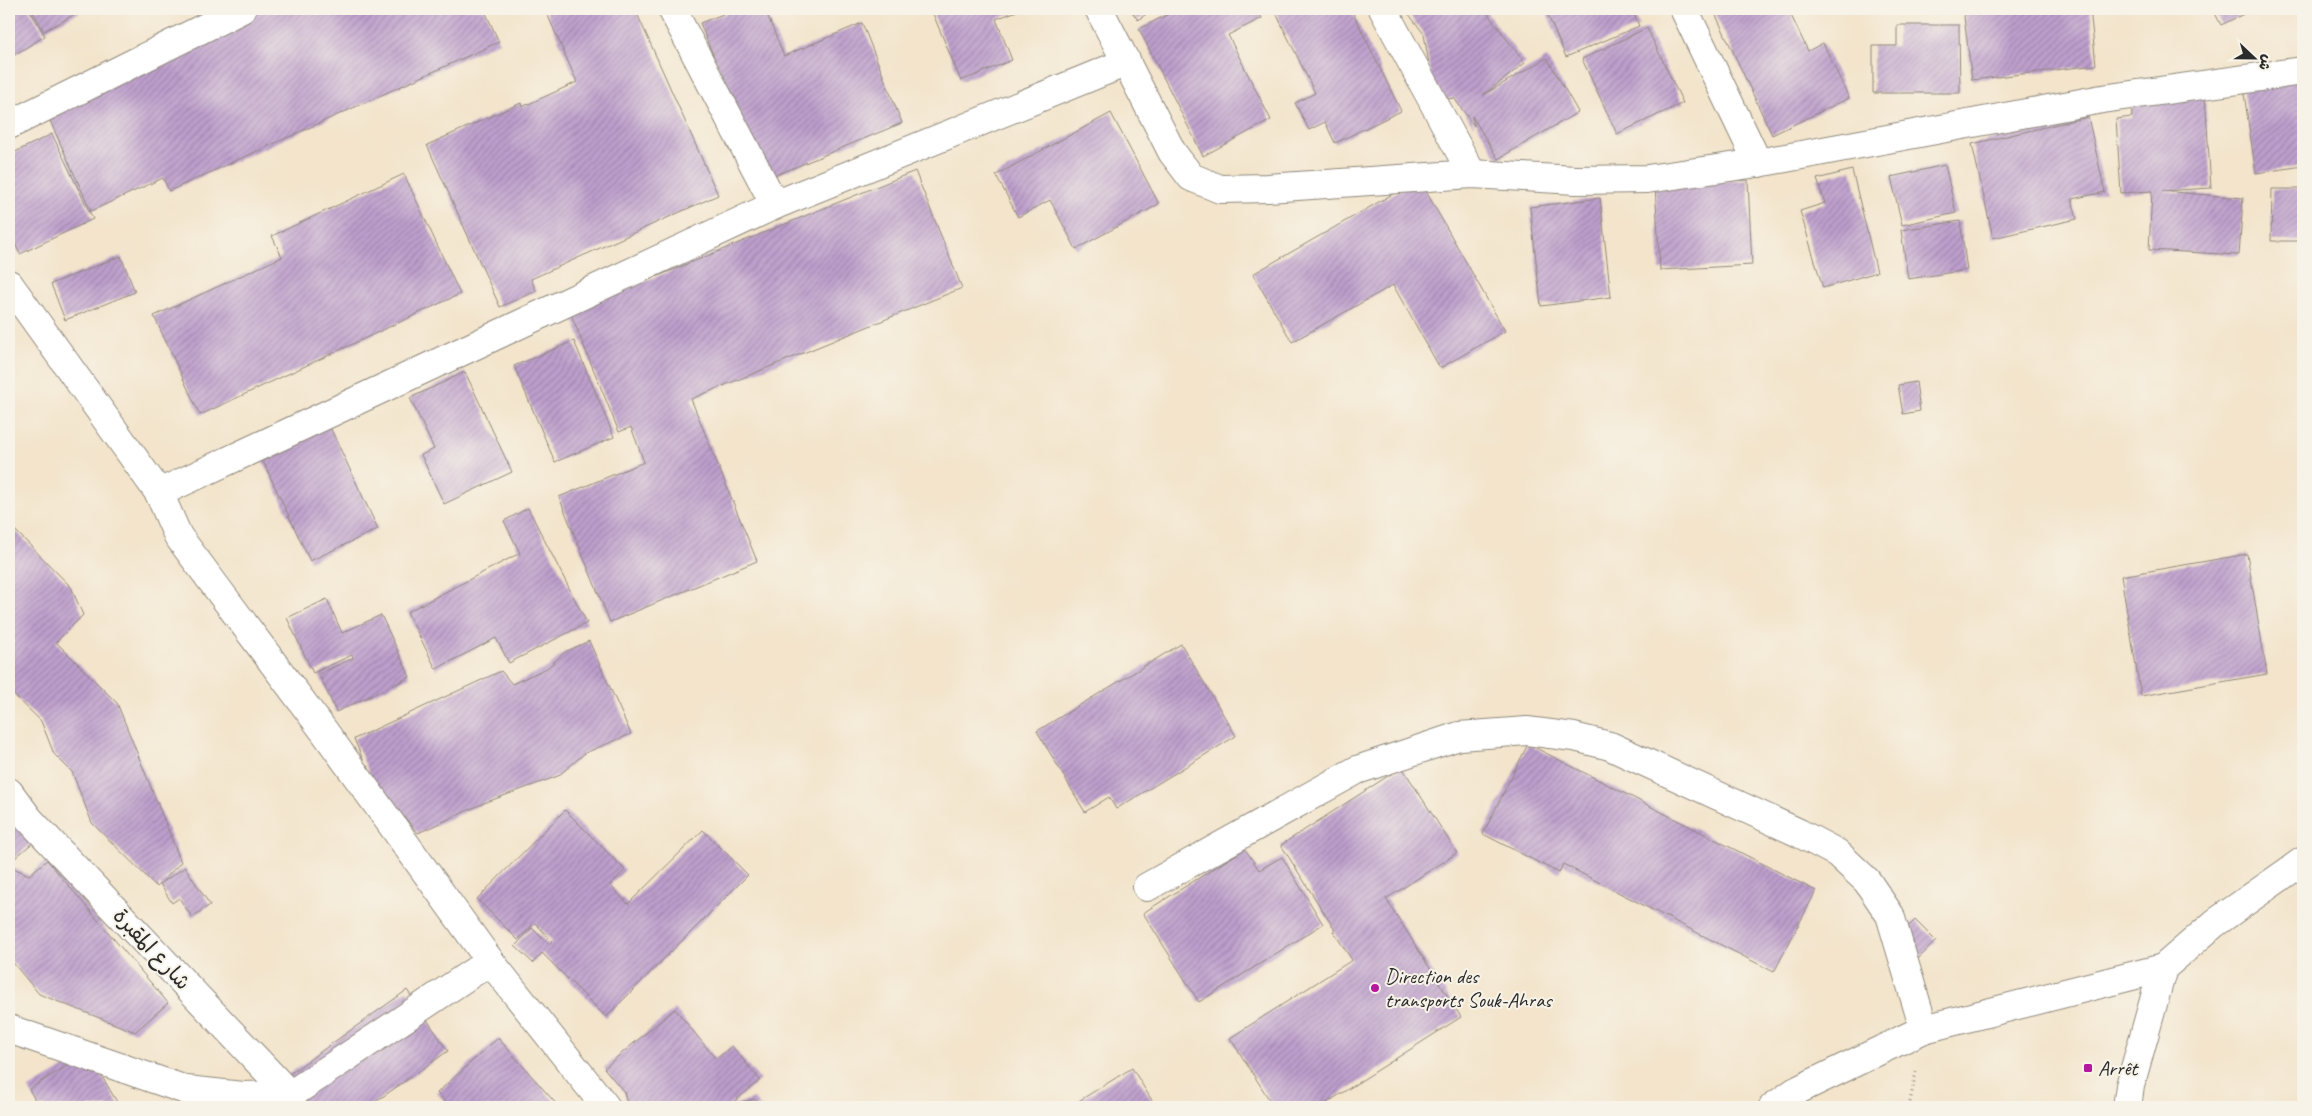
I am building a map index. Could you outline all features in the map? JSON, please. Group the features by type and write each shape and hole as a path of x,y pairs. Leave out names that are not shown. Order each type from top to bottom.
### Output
{"street":[{"path":"9,125 242,9"},
{"path":"672,9 775,206"},
{"path":"1099,9 1172,152 1191,177 1220,189 1268,188 1472,174 1576,180 1647,179 1758,162 2102,100 2303,71"},
{"path":"1383,9 1472,174"},
{"path":"1684,9 1758,162"},
{"path":"159,493 775,206 1127,62"},
{"path":"9,284 159,493 178,536 490,961 606,1107"},
{"path":"1147,887 1357,770 1459,736 1526,731 1574,737 1618,749 1800,833 1837,853 1867,881 1890,915 1924,1030"},
{"name":"شارع المقبرة","path":"9,792 29,819 289,1101"},
{"path":"1773,1107 1796,1091 1924,1030 2163,968 2215,923 2303,861"},
{"path":"9,1029 186,1090 289,1101 490,961"},
{"path":"2128,1107 2130,1086 2163,968"}],"building":[{"path":"9,9 29,9 45,36 9,58"},
{"path":"31,9 85,9 44,31"},
{"path":"244,9 484,9 499,42 169,191 163,178 91,211 41,101"},
{"path":"545,9 635,9 718,195 531,279 536,291 500,307 427,145 521,103 522,107 577,82"},
{"path":"736,9 765,9 784,56 862,23 902,123 764,180 700,23"},
{"path":"931,9 1022,9 996,19 1012,60 961,81"},
{"path":"1130,9 1153,9 1138,20"},
{"path":"1178,9 1257,9 1262,18 1228,35 1271,120 1203,156 1139,29"},
{"path":"1274,9 1351,9 1401,111 1335,143 1325,122 1309,130 1295,103 1315,93"},
{"path":"1405,9 1484,9 1525,63 1483,95 1547,58 1578,112 1498,159 1472,116 1474,126 1454,98 1435,101 1424,34"},
{"path":"1545,9 1632,9 1639,26 1566,57"},
{"path":"1713,9 1788,9 1808,51 1823,43 1849,98 1772,135"},
{"path":"1963,9 2090,9 2096,65 1972,80"},
{"path":"2213,9 2254,9 2221,25"},
{"path":"1897,25 1959,25 1960,93 1873,93 1873,46 1897,46"},
{"path":"1647,28 1683,103 1617,134 1582,59"},
{"path":"2303,78 2303,166 2256,173 2243,87"},
{"path":"2205,95 2211,188 2162,191 2243,198 2239,255 2149,250 2152,191 2121,193 2116,119 2132,117 2131,100"},
{"path":"1111,113 1159,204 1076,249 1050,200 1018,217 996,175"},
{"path":"2088,117 2105,192 2072,199 2077,219 1993,238 1972,144"},
{"path":"52,134 93,219 20,254 9,232 9,155"},
{"path":"1945,165 1956,213 1902,225 1891,177"},
{"path":"1852,170 1877,272 1823,288 1800,211 1825,203 1817,179"},
{"path":"915,171 962,288 691,399 757,561 610,622 559,497 644,462 631,427 619,432 570,312"},
{"path":"404,174 460,294 200,415 154,316 282,257 272,236"},
{"path":"1419,179 1505,331 1440,368 1393,285 1292,342 1253,274"},
{"path":"1748,180 1752,265 1660,270 1655,185"},
{"path":"2272,189 2303,189 2303,241 2271,241"},
{"path":"1600,198 1611,297 1541,306 1530,207"},
{"path":"1960,221 1967,270 1908,279 1901,230"},
{"path":"121,256 135,292 65,320 51,284"},
{"path":"574,341 614,437 555,462 514,366"},
{"path":"465,372 512,472 444,504 421,455 434,449 410,398"},
{"path":"1916,382 1920,411 1903,414 1898,385"},
{"path":"320,406 378,529 310,561 252,438"},
{"path":"528,508 587,623 509,663 496,638 436,669 407,612 520,553 504,521"},
{"path":"9,524 71,587 83,615 56,642 117,703 181,862 157,887 92,823 72,772 54,754 41,721 9,690"},
{"path":"2247,554 2267,674 2141,696 2121,576"},
{"path":"327,599 342,633 381,615 410,677 336,712 319,674 353,658 352,655 313,673 287,618"},
{"path":"589,641 631,734 585,753 558,776 484,803 418,833 372,780 354,739 501,671 512,684 547,668 565,652"},
{"path":"1181,644 1236,736 1116,809 1109,797 1085,812 1037,731"},
{"path":"1528,744 1816,891 1774,972 1563,864 1559,873 1483,834"},
{"name":"Direction des transports Souk-Ahras","path":"1402,767 1457,853 1386,899 1461,1017 1320,1107 1274,1107 1230,1038 1352,960 1281,845"},
{"path":"9,791 44,833 15,858 11,867 29,875 47,860 168,1003 135,1032 39,994 9,958"},
{"path":"565,810 625,870 610,885 628,904 703,830 748,875 606,1017 542,953 533,963 515,946 532,928 549,945 552,941 535,923 518,940 477,899"},
{"path":"1245,849 1259,870 1282,857 1323,924 1199,1002 1143,913"},
{"path":"185,867 210,905 192,917 179,898 172,903 160,884"},
{"path":"1915,920 1936,941 1918,959 1897,938"},
{"path":"407,990 448,1051 368,1107 307,1107 285,1077"},
{"path":"675,1009 716,1059 732,1046 760,1080 729,1106 754,1099 761,1107 628,1107 624,1092 604,1068"},
{"path":"498,1038 559,1107 450,1107 437,1093"},
{"path":"88,1053 120,1107 39,1107 29,1089"},
{"path":"1132,1068 1156,1107 1069,1107"}],"place":[{"name":"Direction des transports Souk-Ahras","path":"1375,988"},
{"name":"Arrêt","path":"2088,1068"}]}
